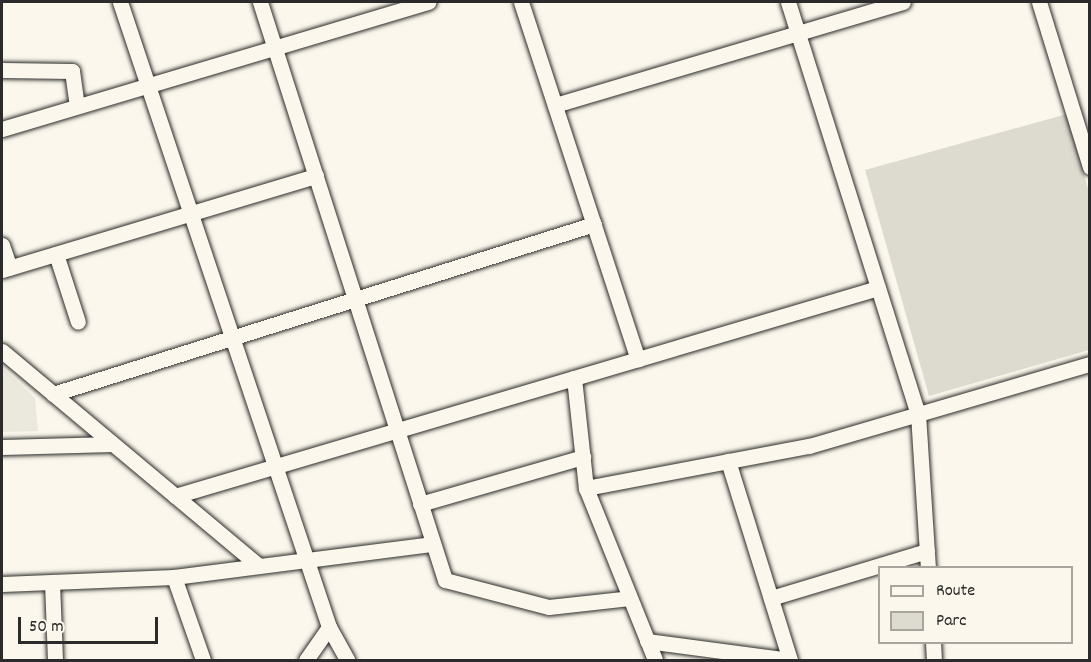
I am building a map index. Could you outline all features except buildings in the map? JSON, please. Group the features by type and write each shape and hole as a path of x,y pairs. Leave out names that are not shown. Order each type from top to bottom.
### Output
{"street":[{"path":"120,2 329,627 346,660"},
{"path":"260,2 445,580 549,607 630,598"},
{"path":"2,129 429,2"},
{"path":"521,2 638,359"},
{"path":"788,2 918,414 928,566"},
{"path":"555,105 903,2"},
{"path":"1039,2 1089,167"},
{"path":"2,70 72,71 77,106"},
{"path":"2,245 6,269 316,176"},
{"path":"53,394 594,224"},
{"path":"56,254 78,322"},
{"path":"175,496 878,288"},
{"path":"2,351 259,566"},
{"path":"586,488 808,446 1089,364"},
{"path":"574,378 586,488 655,660"},
{"path":"2,447 112,444"},
{"path":"420,504 583,457"},
{"path":"647,641 790,660 728,461"},
{"path":"2,584 174,578 433,544"},
{"path":"771,598 927,551"},
{"path":"174,578 203,660"},
{"path":"52,582 55,660"},
{"path":"306,660 329,627"},
{"path":"933,644 934,660"}],"shaded area":[{"path":"2,367 35,398 38,431 2,432"}],"green space":[{"path":"1067,114 1089,192 1089,350 929,396 865,170"}]}
